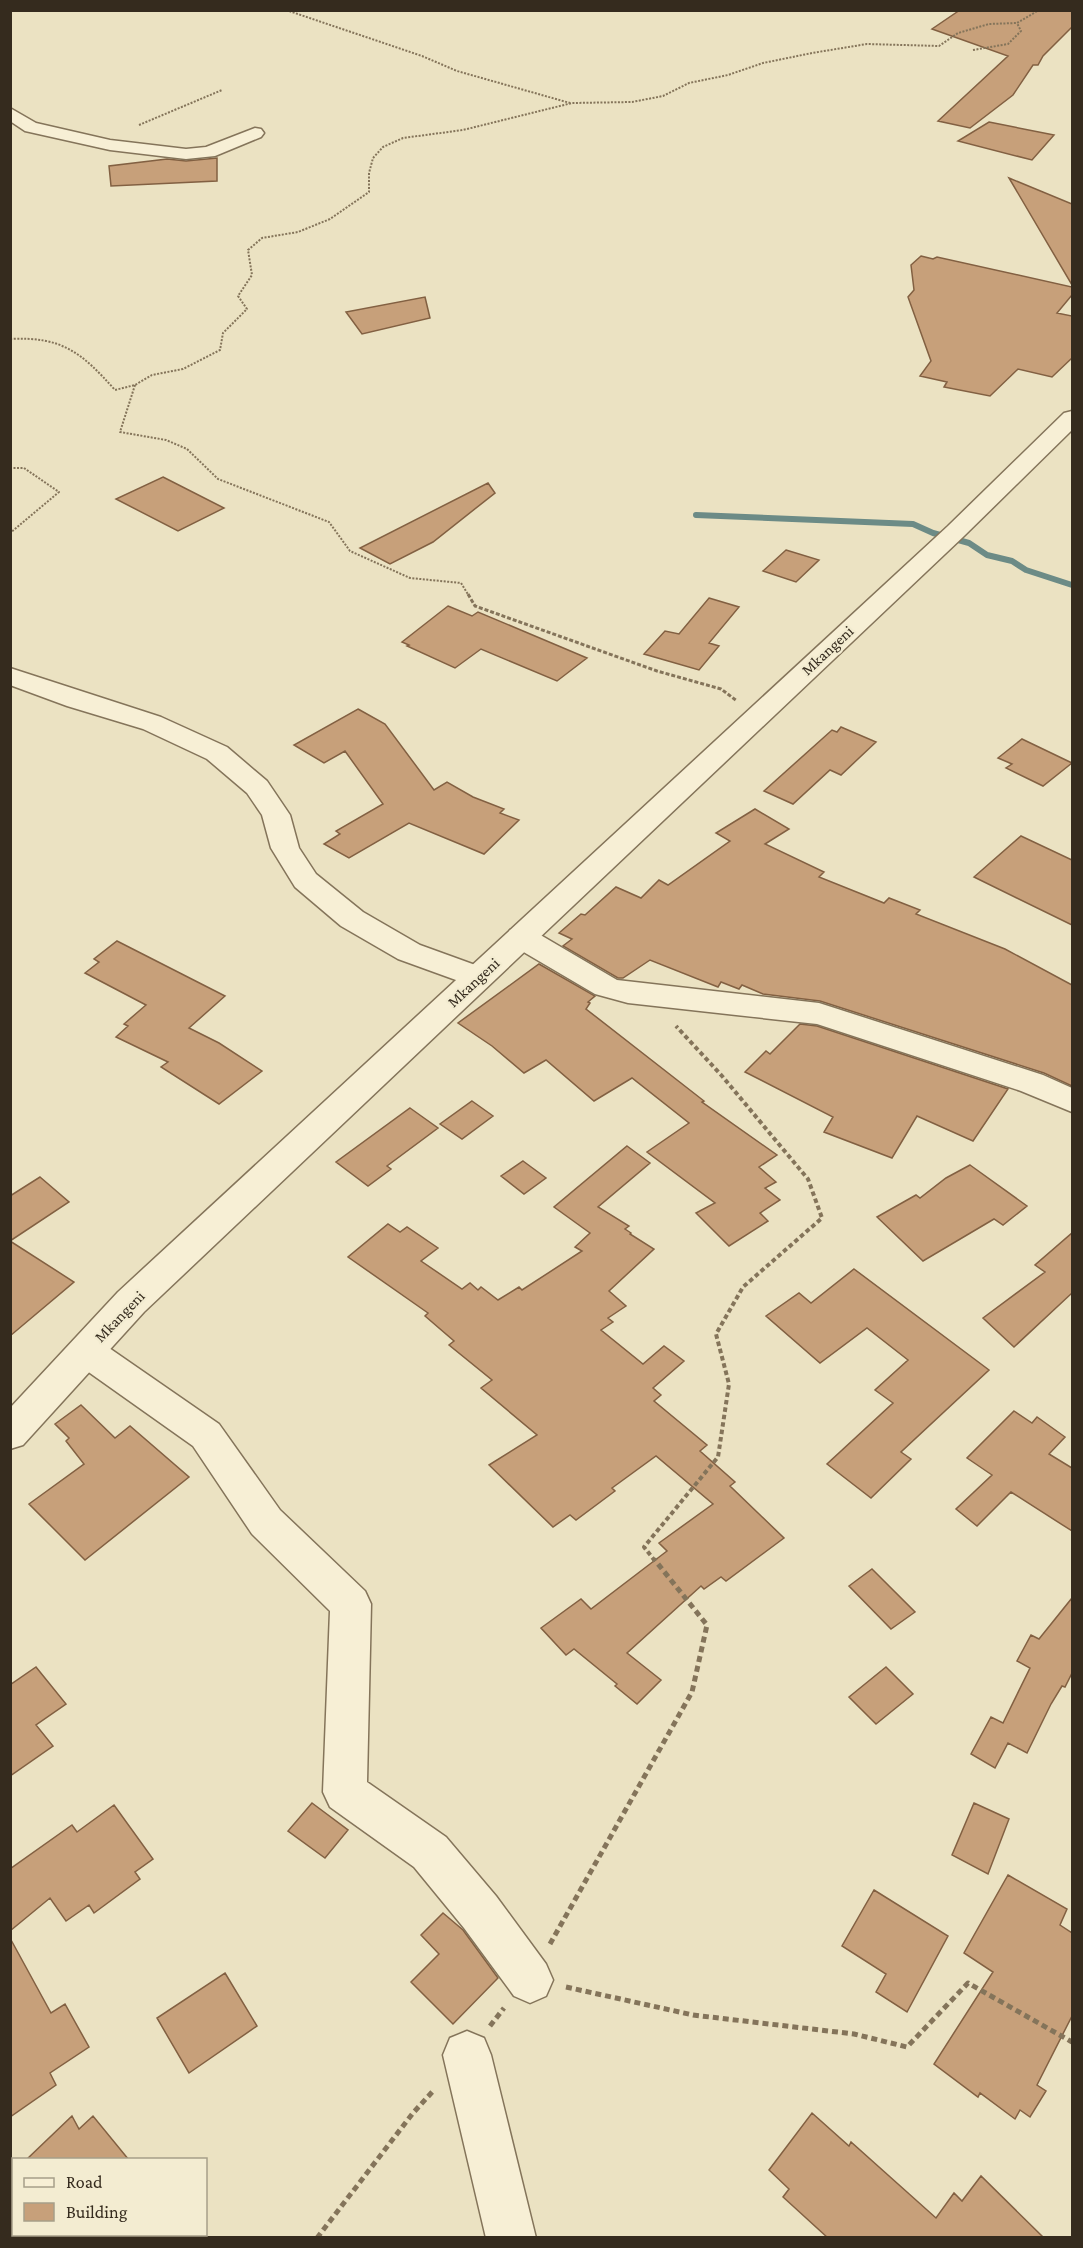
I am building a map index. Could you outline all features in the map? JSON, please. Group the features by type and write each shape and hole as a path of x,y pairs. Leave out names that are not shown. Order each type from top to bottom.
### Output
{"street":[{"path":"13,117 31,127 110,145 186,154 209,152 255,133"},
{"name":"Mkangeni","path":"10,1434 130,1302 1070,423"},
{"path":"10,676 76,700 152,723 217,753 257,787 276,815 285,848 305,880 352,919 409,952 478,977"},
{"path":"521,937 606,987 628,993 655,994 819,1014 1032,1083 1072,1101"},
{"path":"86,1351 206,1435 266,1522 351,1604 345,1792 430,1852 530,1980"},
{"path":"467,2055 510,2238"}],"path":[{"path":"286,10 422,56 457,71 572,104"},
{"path":"10,339 49,340 89,361 115,390 135,385 152,375 183,369 220,350 223,333 247,309 238,296 252,280 253,267 248,250 262,238 298,232 330,219 355,204 369,192 369,173 373,158 383,147 403,138 463,130 572,104 632,102 663,96 689,83 728,75 772,60 867,44 939,46 958,33 989,24 1017,23 1039,10"},
{"path":"973,50 1008,45 1021,31 1017,23"},
{"path":"135,385 120,432 166,440 187,449 218,479 329,522 350,551 410,578 461,583 475,606 657,671 721,689 757,716"},
{"path":"10,468 24,468 59,492 10,533"},
{"path":"317,2238 413,2114 467,2055 513,1997 530,1980 692,1692 707,1625 644,1547 718,1457 729,1384 716,1334 743,1287 822,1218 808,1179 722,1076 683,1036 655,994"},
{"path":"530,1980 693,2015 854,2034 907,2047 968,1983 1072,2042"}],"building":[{"path":"960,10 1072,10 1072,27 1043,56 1038,65 1033,65 1013,95 970,128 938,121 1008,56 932,29"},
{"path":"989,122 1054,135 1032,160 958,141"},
{"path":"217,158 217,181 111,186 109,166 167,159 186,161"},
{"path":"1009,178 1072,204 1072,285"},
{"path":"921,256 933,259 937,257 1072,287 1072,295 1057,313 1072,316 1072,358 1052,377 1018,369 990,396 944,387 947,382 920,376 931,361 908,297 914,290 911,265"},
{"path":"425,297 430,318 362,334 346,312"},
{"path":"163,477 224,508 178,531 116,499"},
{"path":"488,483 495,493 433,542 390,564 360,548"},
{"path":"786,550 819,560 796,582 763,571"},
{"path":"709,598 739,607 709,643 719,646 699,670 644,654 665,631 679,634"},
{"path":"448,606 472,616 478,612 587,658 557,681 481,649 455,668 402,642"},
{"path":"358,709 385,724 434,790 447,782 473,797 504,809 500,813 519,820 484,854 409,823 349,858 324,844 340,834 336,831 383,804 345,751 324,763 294,745"},
{"path":"841,727 876,742 841,775 830,770 793,804 764,791 832,730 837,732"},
{"path":"1022,739 1072,763 1043,786 1006,768 1012,764 998,758"},
{"path":"755,809 789,829 765,844 824,872 819,877 884,903 889,898 920,910 916,914 1005,949 1072,985 1072,1086 1044,1073 820,1001 763,994 742,985 739,989 721,982 718,987 650,960 623,978 618,978 563,946 572,939 559,933 581,914 585,915 616,887 641,898 659,880 668,885 730,841 716,833"},
{"path":"1021,836 1072,860 1072,925 974,877"},
{"path":"117,941 225,996 189,1028 219,1043 262,1071 219,1104 161,1067 168,1062 116,1037 128,1026 124,1024 146,1005 85,973 99,962 94,959"},
{"path":"539,964 595,996 588,1002 590,1003 586,1009 704,1101 702,1102 777,1155 759,1167 776,1182 765,1188 780,1200 760,1213 768,1221 729,1246 696,1213 715,1203 647,1152 689,1123 632,1078 594,1101 546,1060 524,1073 492,1046 458,1023"},
{"path":"800,1024 817,1026 1008,1089 973,1141 917,1116 892,1158 824,1132 833,1117 745,1072 766,1051 770,1054"},
{"path":"472,1101 493,1116 462,1139 440,1124"},
{"path":"410,1108 438,1128 387,1166 391,1169 368,1186 336,1162"},
{"path":"627,1146 650,1163 598,1207 629,1226 625,1229 630,1234 654,1249 609,1291 626,1306 608,1318 613,1322 601,1330 643,1364 664,1346 684,1361 653,1388 661,1395 654,1401 707,1445 700,1451 735,1482 730,1486 784,1538 726,1581 721,1577 704,1589 701,1586 627,1653 661,1680 637,1704 615,1686 617,1684 574,1649 566,1655 541,1628 581,1599 591,1609 667,1551 659,1543 713,1504 656,1456 612,1488 615,1491 576,1520 570,1515 553,1527 489,1465 537,1435 481,1388 492,1380 449,1345 454,1341 425,1316 428,1313 348,1257 388,1224 400,1232 407,1227 438,1248 421,1261 462,1289 470,1283 478,1290 481,1287 498,1300 519,1287 522,1290 582,1251 575,1247 590,1233 554,1207"},
{"path":"523,1161 546,1178 524,1194 501,1176"},
{"path":"970,1165 1027,1206 1003,1225 994,1219 923,1261 877,1217 916,1195 920,1198 946,1178"},
{"path":"40,1177 69,1202 10,1241 10,1196"},
{"path":"1072,1233 1072,1293 1014,1347 983,1318 1045,1272 1035,1265"},
{"path":"10,1241 74,1282 10,1336"},
{"path":"854,1269 989,1370 901,1452 911,1459 871,1498 827,1464 893,1403 875,1390 908,1360 867,1328 820,1363 766,1316 799,1293 811,1303"},
{"path":"81,1405 115,1438 130,1426 189,1477 85,1560 29,1504 84,1464 66,1441 69,1438 55,1424"},
{"path":"1014,1411 1032,1423 1037,1417 1065,1437 1049,1454 1072,1468 1072,1531 1011,1492 977,1526 956,1509 992,1475 967,1458"},
{"path":"872,1569 915,1612 891,1629 849,1586"},
{"path":"1072,1598 1072,1673 1065,1687 1062,1686 1051,1704 1027,1753 1008,1743 995,1768 971,1754 991,1717 1003,1723 1030,1668 1017,1661 1031,1635 1039,1639"},
{"path":"36,1667 66,1704 36,1725 53,1746 10,1776 10,1685"},
{"path":"886,1667 913,1694 876,1724 849,1697"},
{"path":"312,1803 348,1830 325,1858 288,1831"},
{"path":"974,1803 1009,1819 988,1874 952,1855"},
{"path":"114,1805 153,1859 135,1872 140,1879 94,1913 89,1905 66,1921 50,1898 10,1931 10,1869 72,1825 77,1832"},
{"path":"1008,1875 1067,1909 1060,1925 1072,1933 1072,2016 1037,2085 1046,2091 1030,2117 1020,2110 1015,2119 980,2093 978,2097 934,2064 993,1972 964,1953"},
{"path":"874,1890 948,1936 907,2012 876,1992 886,1974 842,1946"},
{"path":"443,1913 463,1930 498,1978 453,2024 411,1982 439,1954 421,1935"},
{"path":"10,1938 51,2013 65,2004 89,2047 50,2073 56,2085 10,2117"},
{"path":"225,1973 257,2026 189,2073 157,2018"},
{"path":"812,2113 849,2146 851,2142 936,2218 954,2193 962,2201 981,2176 1044,2238 828,2238 783,2197 789,2189 769,2170"},
{"path":"72,2116 79,2129 93,2116 127,2158 28,2158"}],"waterway":[{"path":"696,515 913,524 933,533 969,543 987,555 1012,561 1026,570 1072,585"}]}
